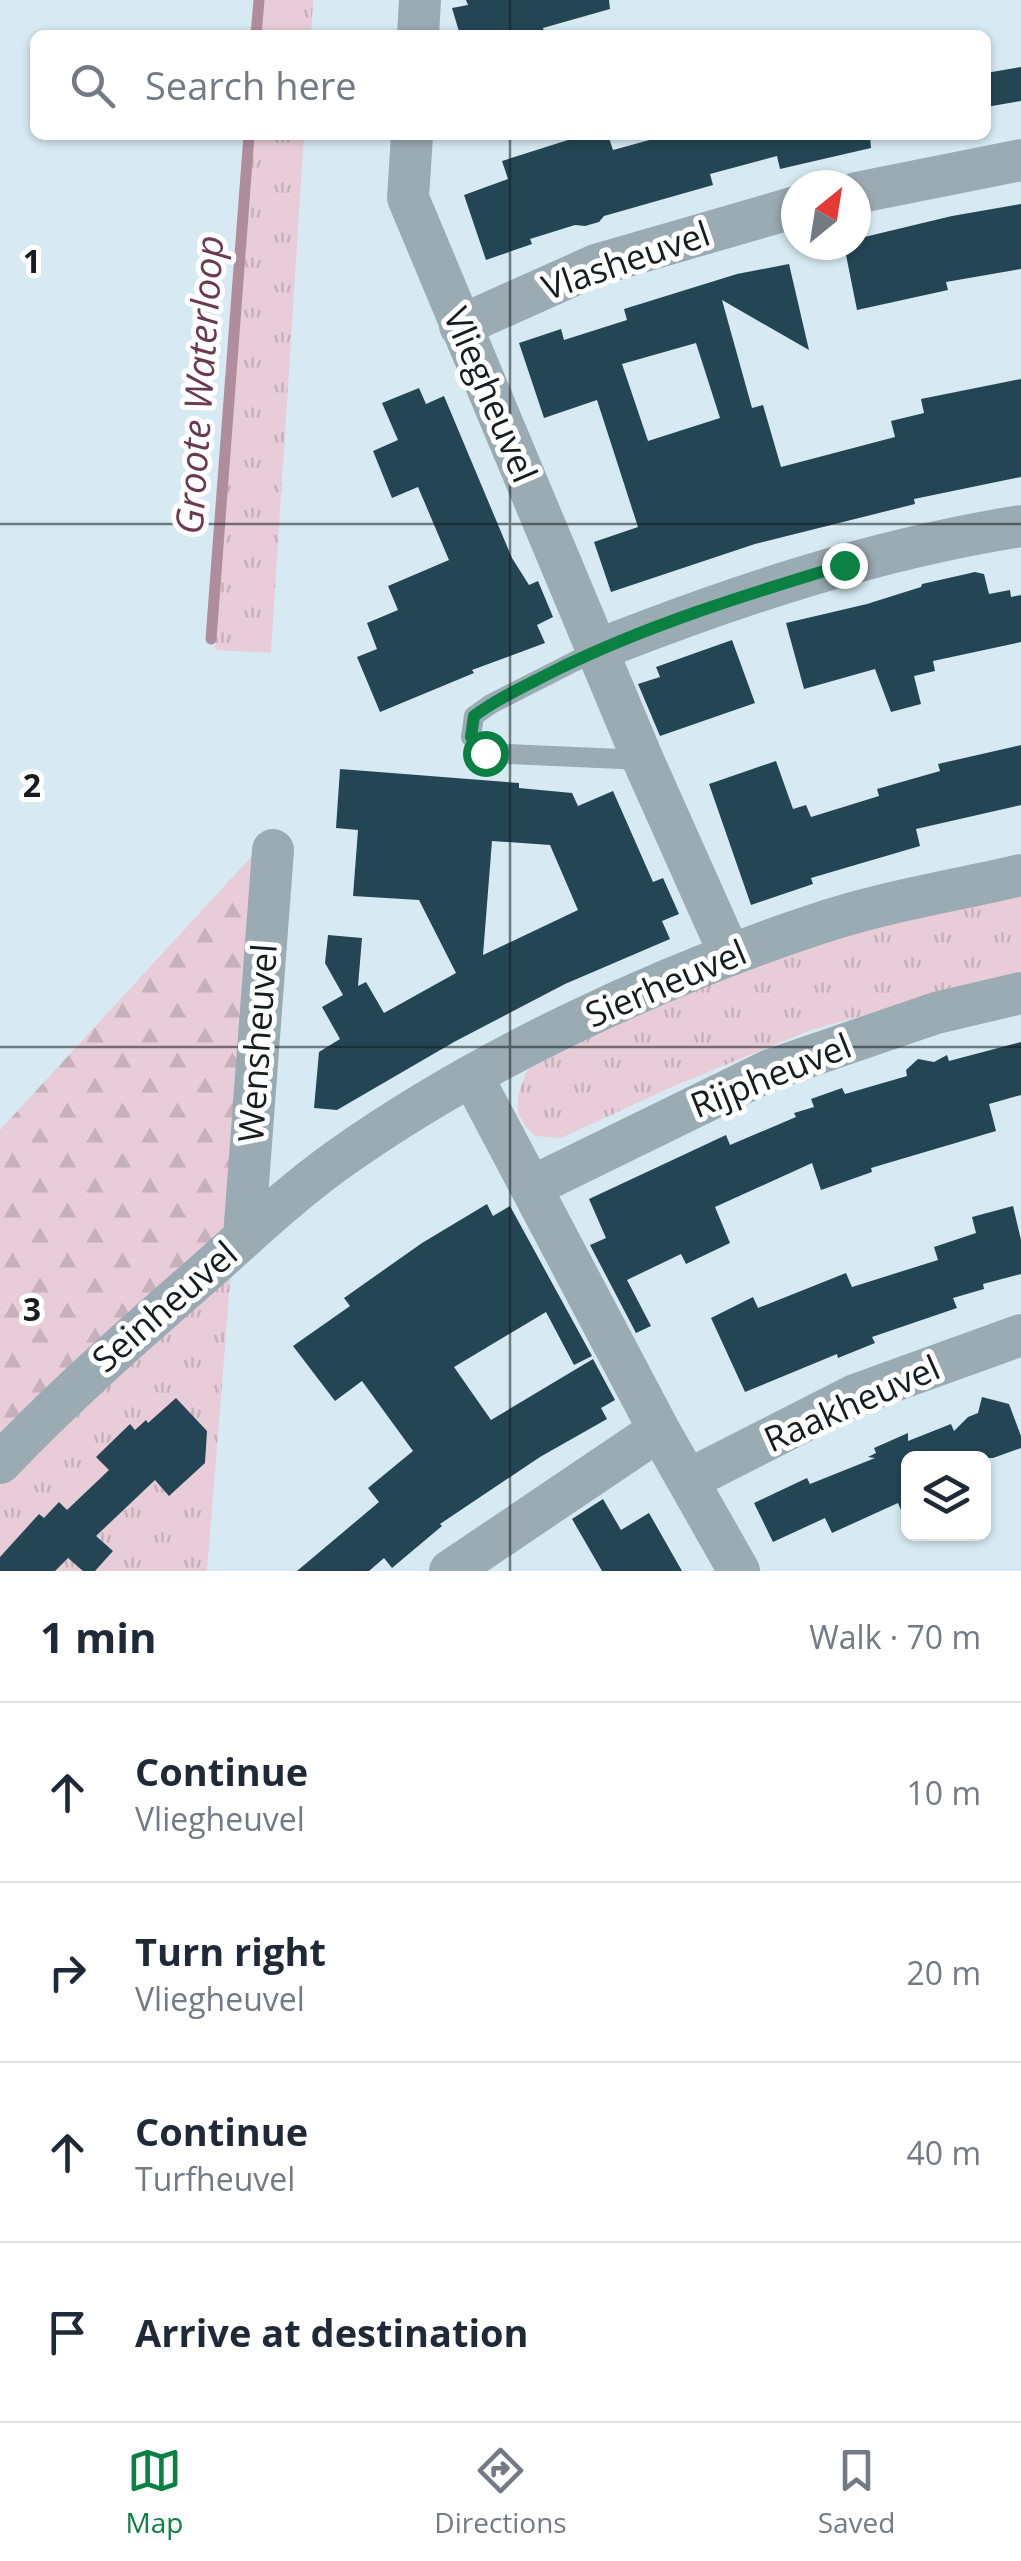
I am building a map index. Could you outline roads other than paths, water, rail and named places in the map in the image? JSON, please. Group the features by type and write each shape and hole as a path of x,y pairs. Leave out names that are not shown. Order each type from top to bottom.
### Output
{"street":[{"path":"418,30 420,0"},
{"name":"Vliegheuvel","path":"412,140 408,198 643,760 730,954"},
{"path":"871,190 1021,160"},
{"name":"Vlasheuvel","path":"460,326 596,265 781,211"},
{"path":"597,650 708,606 844,565 1021,526"},
{"name":"Wensheuvel","path":"244,1237 272,850"},
{"name":"Sierheuvel","path":"339,1160 472,1076 540,1039 730,954 818,923 1021,875"},
{"name":"Rijpheuvel","path":"531,1187 770,1070 936,1014 1021,993"},
{"path":"472,1076 659,1430 739,1571"},
{"name":"Seinheuvel","path":"0,1463 56,1404 244,1237 339,1160"},
{"name":"Raakheuvel","path":"688,1480 856,1395 1021,1335"},
{"path":"450,1571 659,1430"}],"lane":[{"path":"597,650 490,704 474,716 471,737 485,753 643,760"}],"waterway":[{"name":"Groote Waterloop","path":"256,30 259,0"},
{"name":"Groote Waterloop","path":"211,639 249,140"}]}
